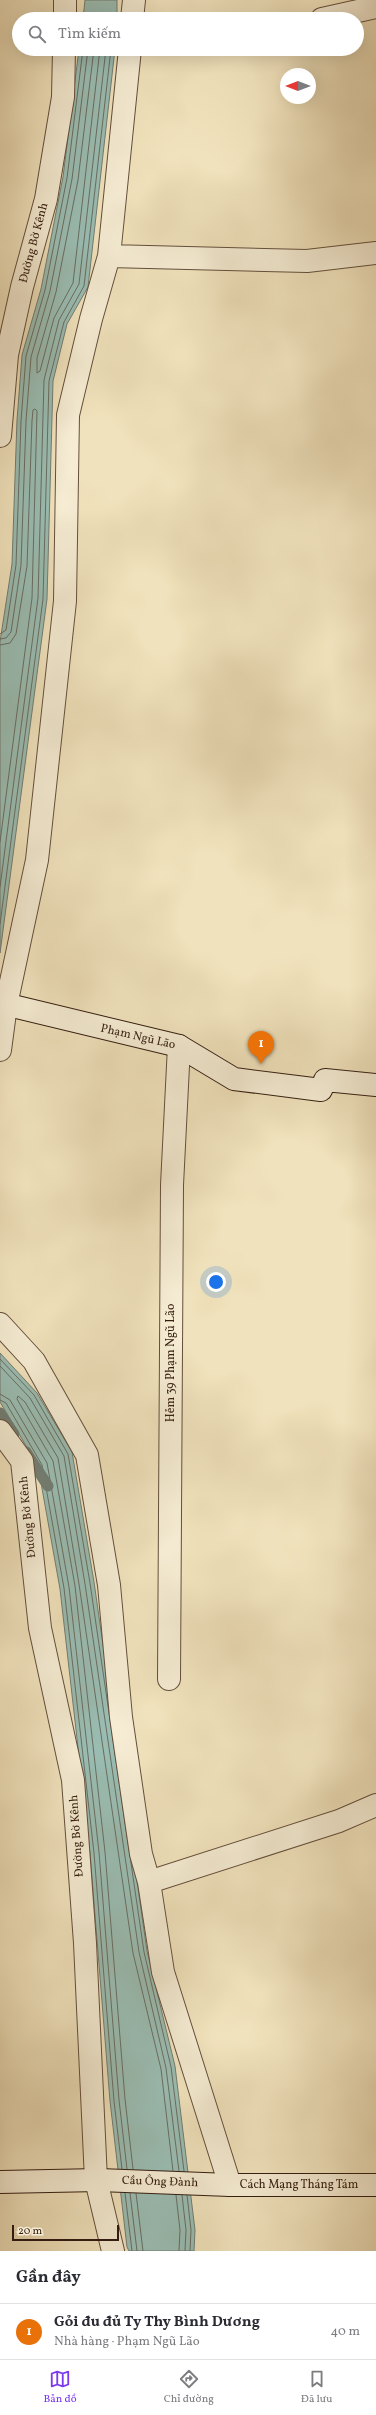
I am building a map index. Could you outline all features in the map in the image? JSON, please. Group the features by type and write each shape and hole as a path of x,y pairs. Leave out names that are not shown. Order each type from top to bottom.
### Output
{"street":[{"path":"64,12 65,0"},
{"path":"133,12 134,0"},
{"path":"354,12 376,7"},
{"name":"Đường Bờ Kênh","path":"0,436 7,355 5,340 22,288 46,199 63,97 64,56"},
{"path":"0,1050 3,1004 37,860 65,601 68,414 91,318 109,256 129,56"},
{"path":"109,256 307,261 376,253"},
{"name":"Phạm Ngũ Lão","path":"3,1004 180,1046 234,1079 321,1090 325,1080 376,1085"},
{"name":"Hẻm 39 Phạm Ngũ Lão","path":"169,1679 172,1185 180,1046"},
{"path":"0,1324 34,1361 87,1454 109,1585 122,1724 141,1854 149,1882 163,1972 226,2185"},
{"name":"Đường Bờ Kênh","path":"0,1431 22,1461 40,1628 73,1780 85,1943 97,2180 113,2251"},
{"path":"149,1882 339,1820 376,1805"},
{"path":"0,2182 97,2180"},
{"name":"Cầu Ông Đành","path":"97,2180 226,2185"},
{"name":"Cách Mạng Tháng Tám","path":"226,2185 376,2185"}],"water":[{"path":"85,0 117,0 117,12 84,12"},
{"path":"78,56 114,56 88,287 67,324 53,381 47,599 0,953 0,642 12,564 17,420 22,355 41,289 63,177"},
{"path":"0,1353 37,1393 72,1452 94,1582 147,1951 175,2066 195,2230 194,2251 129,2251 127,2247 110,2101 90,1853 60,1589 38,1466 0,1402"}],"waterway":[{"path":"0,1413 14,1434"},
{"path":"26,1452 48,1486"}],"place":[{"name":"Gỏi đu đủ Ty Thy Bình Dương","path":"261,1064"}]}
